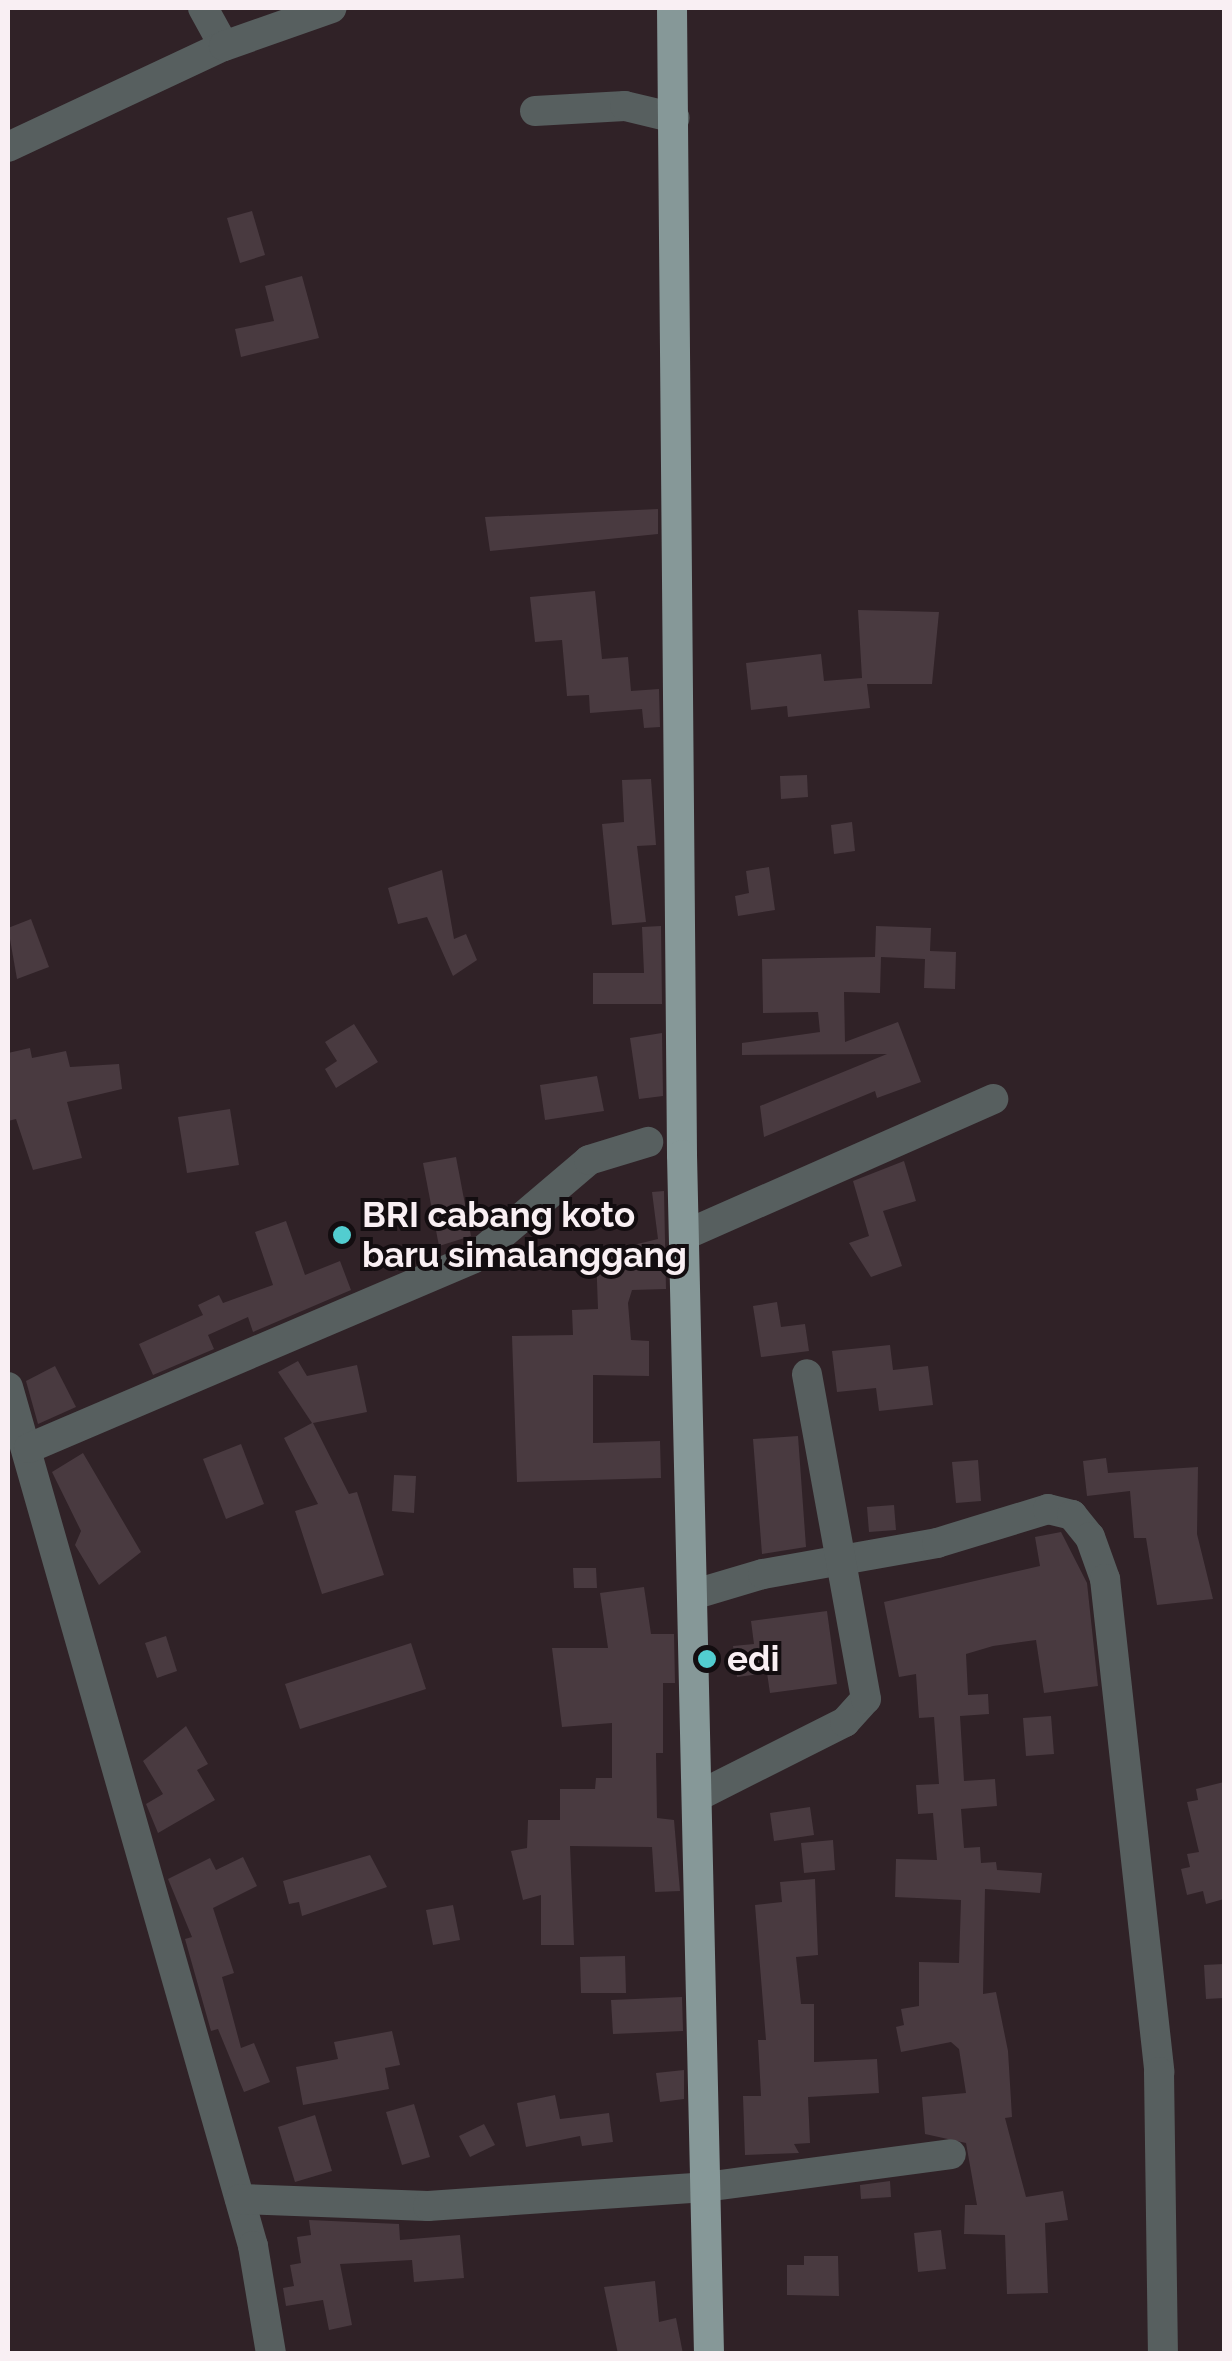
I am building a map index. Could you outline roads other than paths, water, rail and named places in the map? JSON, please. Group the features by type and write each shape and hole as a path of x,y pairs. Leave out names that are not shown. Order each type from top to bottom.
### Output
{"main road":[{"path":"672,8 663,1146 686,1235 709,2354"}],"street":[{"path":"203,8 224,46"},
{"path":"8,147 298,13 332,8"},
{"path":"535,111 625,106 674,118"},
{"path":"686,1235 993,1099"},
{"path":"29,1448 474,1258 589,1160 663,1146"},
{"path":"700,1796 861,1710 866,1686 839,1564 807,1374"},
{"path":"8,1387 29,1448 240,2199 271,2354"},
{"path":"692,1595 763,1574 839,1564 1048,1509 1072,1515 1090,1538 1107,1598 1159,2072 1163,2354"},
{"path":"240,2199 388,2208 705,2187 952,2154"}],"place":[{"name":"BRI cabang koto baru simalanggang","path":"342,1235"},
{"name":"edi","path":"707,1659"}]}
